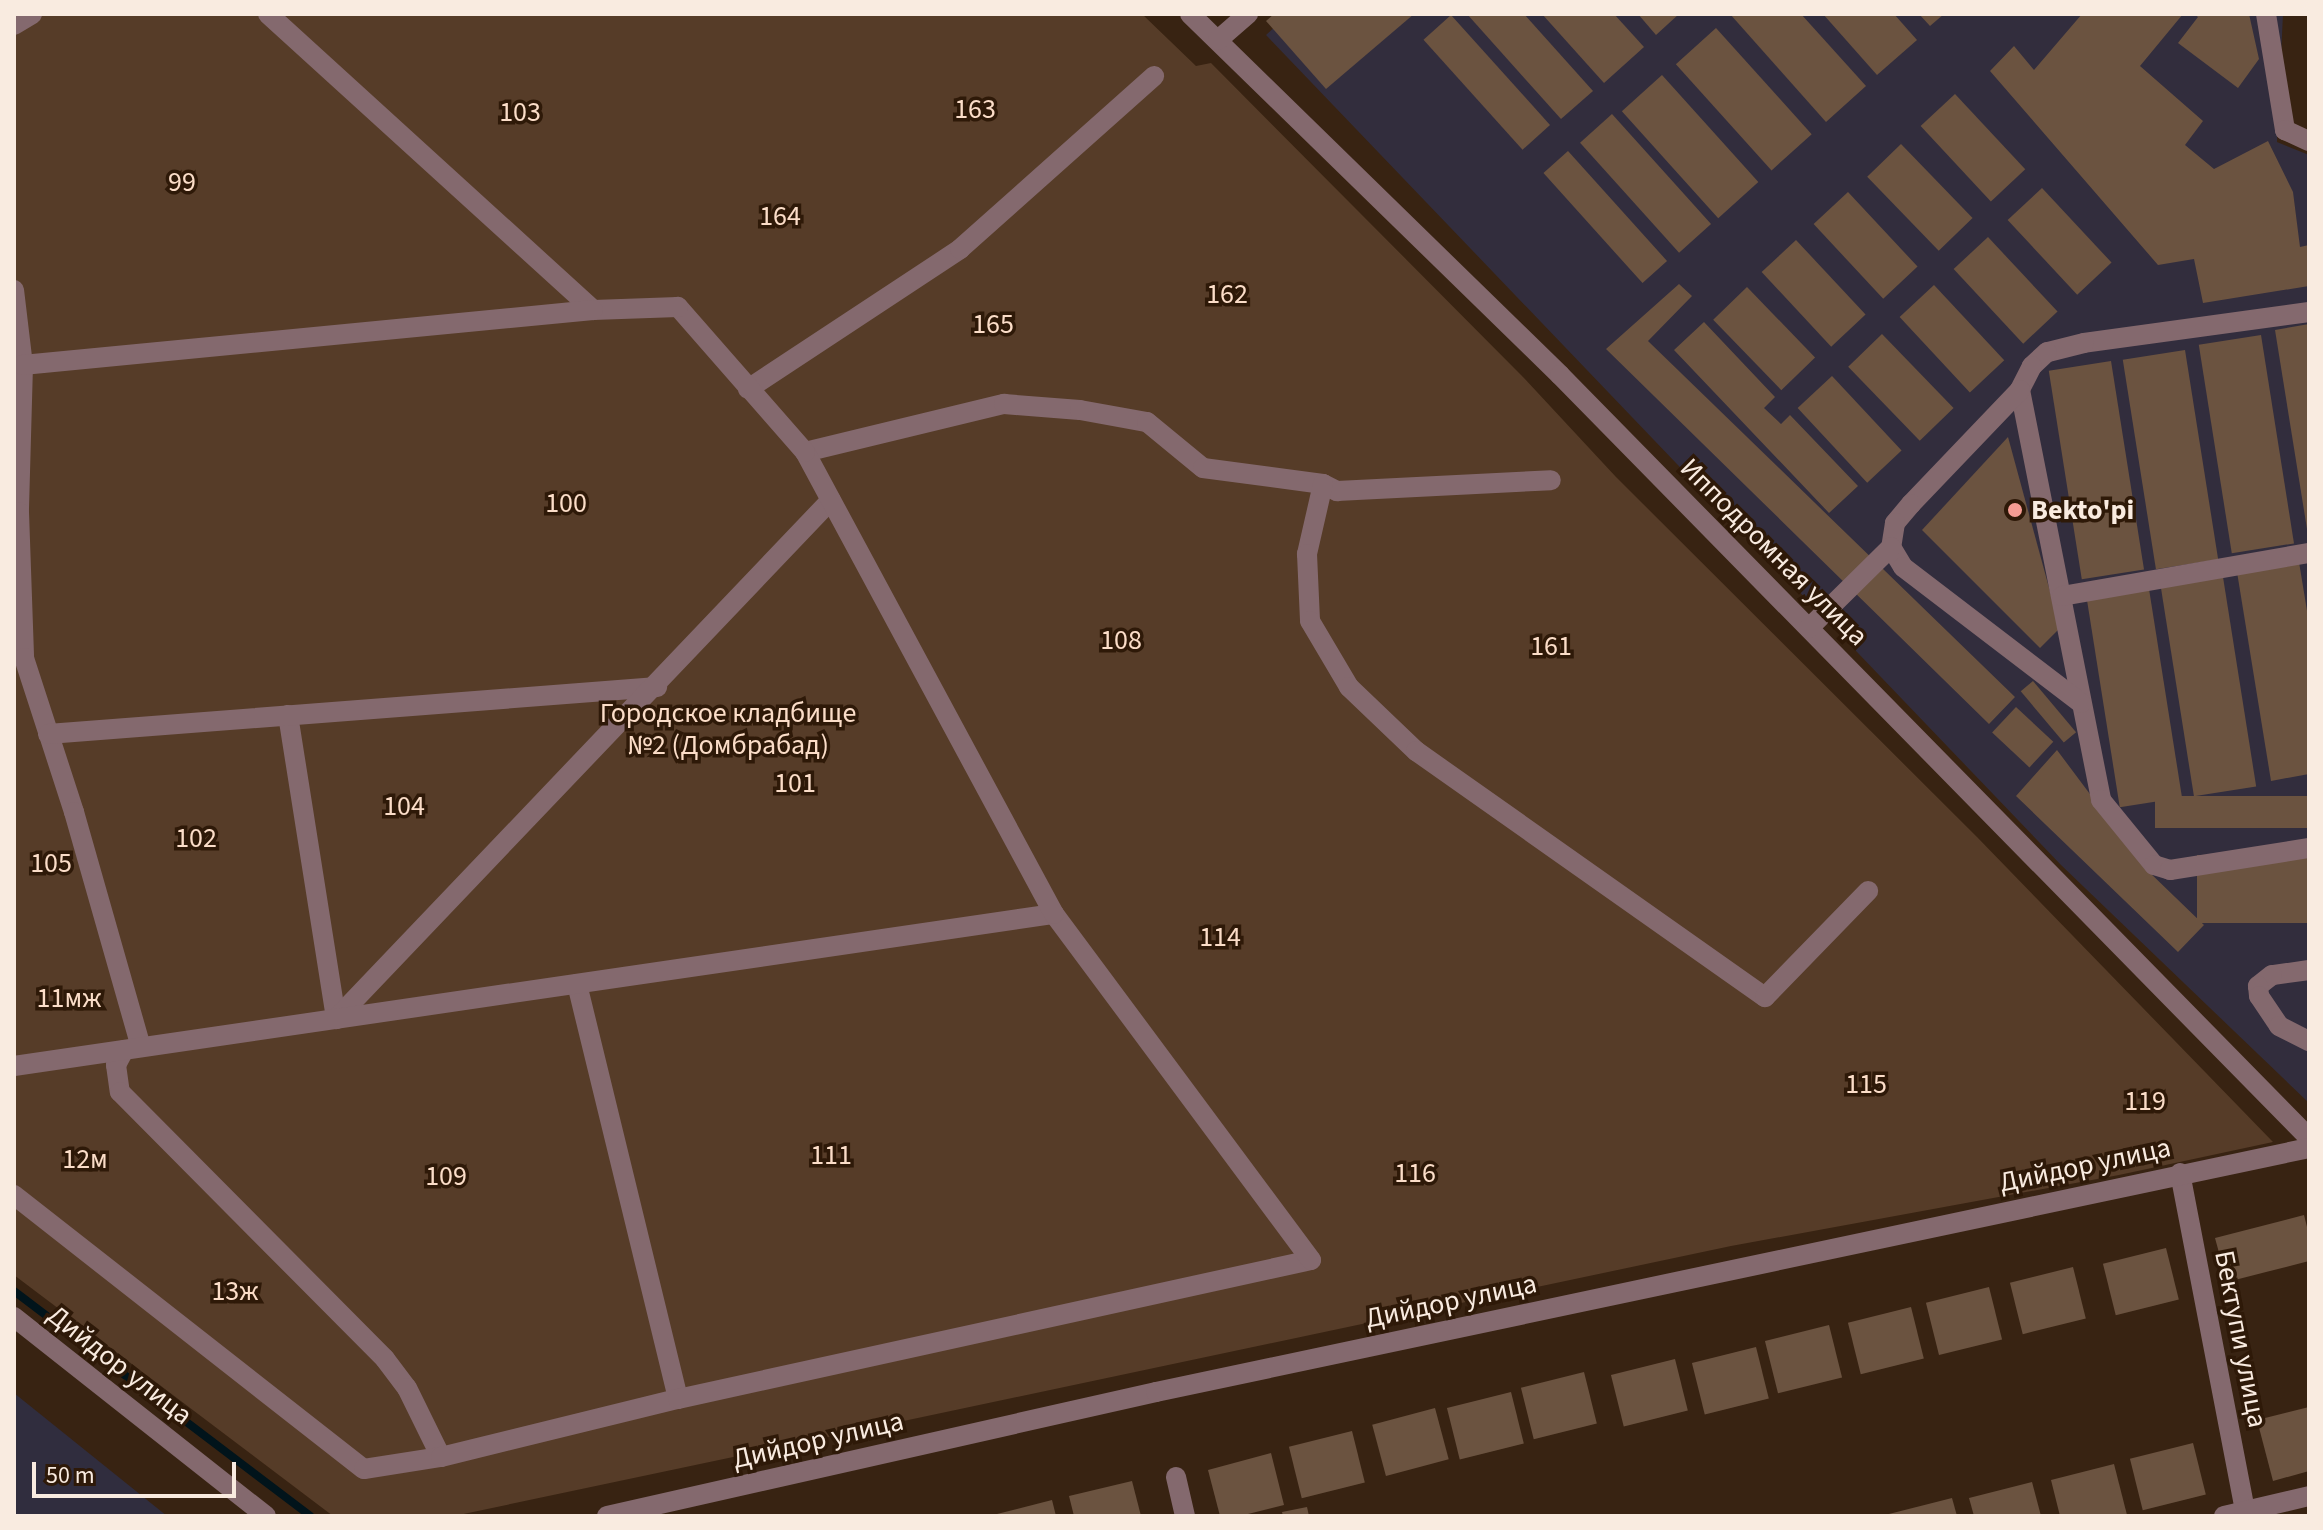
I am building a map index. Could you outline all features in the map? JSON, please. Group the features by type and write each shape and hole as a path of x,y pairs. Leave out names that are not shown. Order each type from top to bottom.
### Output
{"street":[{"path":"14,25 32,14"},
{"path":"268,14 593,310"},
{"name":"Ипподромная улица","path":"1190,14 1560,375 2309,1138"},
{"path":"1218,40 1248,14"},
{"path":"2266,14 2285,130 2309,141"},
{"path":"748,389 960,249 1154,76"},
{"path":"14,290 23,365 17,514 24,658 48,734 132,1048"},
{"path":"14,1195 364,1469 441,1457 678,1399 1311,1260 1054,914 805,452 678,307 593,310 23,365"},
{"path":"1809,628 1891,547 1895,523 2020,390 2032,366 2047,352 2084,343 2309,312"},
{"path":"2020,390 2101,800 2154,865 2170,870 2309,848"},
{"path":"805,452 1004,404 1080,410 1147,422 1203,468 1323,484 1337,491 1551,480"},
{"path":"1323,484 1307,554 1310,621 1349,687 1416,751 1765,997 1868,891"},
{"path":"336,1019 657,687 831,500"},
{"path":"1891,547 1903,567 2081,703"},
{"path":"2062,596 2309,553"},
{"path":"48,734 657,687"},
{"path":"288,715 336,1019"},
{"path":"14,1066 1054,914"},
{"path":"2309,970 2272,975 2258,986 2259,996 2279,1026 2309,1041"},
{"path":"577,984 678,1399"},
{"path":"132,1048 116,1065 120,1092 385,1359 407,1388 441,1457"},
{"name":"Дийдор улица","path":"607,1516 1172,1389 2309,1148"},
{"name":"Бектупи улица","path":"2180,1173 2246,1514"},
{"name":"Дийдор улица","path":"14,1317 266,1516"},
{"path":"1176,1477 1185,1516"},
{"path":"2224,1516 2246,1514 2309,1496"}],"shaded area":[{"name":"Bekto'pi","path":"1289,14 2283,14 2277,142 2309,155 2309,1103 2061,865 1266,35"},
{"path":"14,1393 167,1516 14,1516"}],"green space":[{"name":"Городское кладбище №2 (Домбрабад)","path":"14,14 1142,14 1196,66 1211,63 1524,378 1616,477 1977,837 2273,1142 2119,1175 1731,1246 454,1516 333,1516 14,1275"}],"building":[{"path":"1274,14 1414,14 1326,89 1266,21"},
{"path":"1467,14 1524,14 1593,91 1561,119"},
{"path":"1542,14 1614,14 1644,47 1604,83"},
{"path":"1638,14 1679,14 1656,35"},
{"path":"1730,14 1801,14 1866,86 1826,122"},
{"path":"1823,14 1894,14 1917,40 1877,75"},
{"path":"1919,14 1944,14 1930,26"},
{"path":"2082,14 2183,14 2140,66 2203,121 2185,145 2214,169 2268,141 2293,192 2300,247 2309,245 2309,286 2203,303 2194,259 2158,265 1990,71 2014,46 2034,70"},
{"path":"2194,14 2249,14 2259,59 2238,88 2178,43 2198,17"},
{"path":"1451,15 1550,125 1523,150 1424,40"},
{"path":"1716,28 1812,134 1772,170 1676,64"},
{"path":"1662,75 1758,182 1718,218 1622,111"},
{"path":"1955,94 2025,169 1991,201 1921,126"},
{"path":"1612,114 1711,224 1679,253 1580,143"},
{"path":"1901,144 1973,218 1939,251 1867,177"},
{"path":"1568,151 1667,261 1643,283 1543,173"},
{"path":"2042,188 2112,263 2077,295 2008,220"},
{"path":"1848,192 1918,267 1883,299 1814,224"},
{"path":"1988,237 2058,312 2023,344 1954,269"},
{"path":"1796,240 1866,315 1831,347 1762,272"},
{"path":"1679,284 1692,296 1648,341 2015,697 1989,724 1606,349"},
{"path":"1934,285 2004,360 1970,392 1900,317"},
{"path":"1747,287 1815,357 1781,390 1713,320"},
{"path":"1704,322 1775,397 1764,408 1781,424 1790,415 1858,486 1829,513 1674,350"},
{"path":"2309,324 2309,529 2307,529 2275,330"},
{"path":"1882,334 1954,408 1920,441 1848,367"},
{"path":"2261,335 2294,543 2232,553 2199,345"},
{"path":"2185,350 2218,559 2156,569 2123,360"},
{"path":"2111,361 2144,569 2082,579 2049,371"},
{"path":"1832,376 1902,451 1867,483 1798,408"},
{"path":"2008,437 2060,628 2040,648 1922,530"},
{"path":"2299,562 2309,623 2309,774 2271,781 2237,572"},
{"path":"2223,577 2256,786 2194,796 2161,587"},
{"path":"2149,589 2182,797 2120,807 2087,599"},
{"path":"2033,681 2076,732 2064,743 2021,691"},
{"path":"2016,707 2053,742 2029,767 1992,733"},
{"path":"2057,750 2146,869 2204,925 2178,952 2016,796"},
{"path":"2155,796 2309,796 2309,828 2155,828"},
{"path":"2197,855 2309,855 2309,923 2197,923"},
{"path":"2304,1215 2309,1235 2309,1261 2227,1282 2215,1238"},
{"path":"2166,1248 2179,1299 2116,1315 2103,1264"},
{"path":"2073,1267 2086,1318 2023,1334 2010,1283"},
{"path":"1989,1287 2002,1339 1939,1355 1926,1303"},
{"path":"1911,1307 1924,1358 1861,1374 1848,1323"},
{"path":"1829,1325 1842,1377 1778,1393 1765,1341"},
{"path":"1756,1347 1769,1398 1705,1414 1692,1363"},
{"path":"1675,1359 1688,1410 1624,1426 1611,1375"},
{"path":"1584,1372 1597,1423 1534,1439 1521,1388"},
{"path":"1511,1392 1524,1443 1460,1459 1447,1408"},
{"path":"2309,1407 2309,1471 2273,1481 2257,1420"},
{"path":"1435,1408 1449,1459 1386,1476 1372,1425"},
{"path":"1352,1431 1365,1482 1302,1498 1289,1447"},
{"path":"2193,1443 2206,1494 2143,1510 2130,1459"},
{"path":"1271,1453 1284,1505 1240,1516 1220,1516 1208,1470"},
{"path":"2114,1464 2127,1515 2060,1516 2051,1480"},
{"path":"1132,1481 1141,1516 1074,1516 1069,1496"},
{"path":"2032,1482 2041,1516 1974,1516 1969,1498"},
{"path":"1952,1498 1957,1516 1885,1516 1885,1515"},
{"path":"1052,1500 1056,1516 993,1516 993,1515"},
{"path":"1307,1507 1309,1516 1283,1516 1282,1512"}],"waterway":[{"path":"14,1291 310,1516"}],"place":[{"name":"Bekto'pi","path":"2015,510"}],"park label":[{"name":"163","path":"975,109"},
{"name":"103","path":"520,112"},
{"name":"99","path":"182,182"},
{"name":"164","path":"780,216"},
{"name":"162","path":"1227,294"},
{"name":"165","path":"993,324"},
{"name":"100","path":"566,503"},
{"name":"108","path":"1121,640"},
{"name":"161","path":"1551,646"},
{"name":"101","path":"795,783"},
{"name":"104","path":"404,806"},
{"name":"102","path":"196,838"},
{"name":"105","path":"51,863"},
{"name":"114","path":"1220,937"},
{"name":"11мж","path":"69,998"},
{"name":"115","path":"1866,1084"},
{"name":"119","path":"2145,1101"},
{"name":"111","path":"831,1155"},
{"name":"12м","path":"85,1159"},
{"name":"116","path":"1415,1173"},
{"name":"109","path":"446,1176"},
{"name":"13ж","path":"235,1291"}]}
